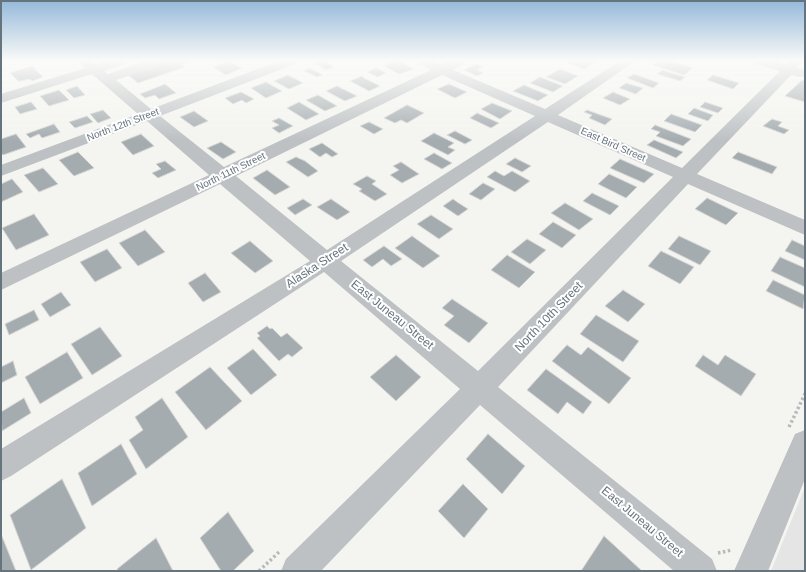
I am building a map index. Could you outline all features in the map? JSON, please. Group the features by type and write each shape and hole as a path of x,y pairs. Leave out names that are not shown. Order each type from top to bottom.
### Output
{"street":[{"path":"1,99 38,88"},
{"name":"East Juneau Street","path":"117,88 700,571"},
{"name":"North 12th Street","path":"1,171 221,88"},
{"name":"North 11th Street","path":"1,282 405,88"},
{"name":"East Bird Street","path":"483,88 805,228"},
{"name":"Alaska Street","path":"1,466 326,261 588,88"},
{"name":"North 10th Street","path":"298,571 480,388 686,177 778,88"},
{"path":"751,571 805,444"}],"shaded area":[{"path":"805,487 805,571 771,571"}],"building":[{"path":"79,88 85,95 74,98 66,90"},
{"path":"156,88 170,88 176,93 159,99 155,95 145,98 140,94"},
{"path":"251,88 276,88 282,91 266,98"},
{"path":"333,88 340,88 357,96 345,101 326,91"},
{"path":"363,88 376,88 369,91"},
{"path":"457,88 467,92 455,98 437,89"},
{"path":"519,88 530,88 548,95 538,101 513,91"},
{"path":"542,88 560,88 553,92"},
{"path":"619,88 642,88 643,88 636,94"},
{"path":"794,88 805,88 805,102 785,96"},
{"path":"59,90 69,100 49,106 40,96"},
{"path":"241,92 254,99 246,103 242,100 233,104 225,98"},
{"path":"613,92 630,99 620,105 603,98"},
{"path":"318,95 337,106 325,111 306,100"},
{"path":"31,102 37,109 20,114 15,107"},
{"path":"299,102 319,114 306,120 287,108"},
{"path":"705,102 723,108 718,113 700,107"},
{"path":"492,103 512,111 500,119 481,109"},
{"path":"407,105 424,113 407,123 401,120 395,123 384,118"},
{"path":"694,108 713,115 708,121 688,114"},
{"path":"103,110 111,118 98,123 90,114"},
{"path":"587,110 612,119 605,125 589,118 592,115 584,112"},
{"path":"194,111 208,121 194,127 180,117"},
{"path":"477,113 499,123 491,128 470,118"},
{"path":"671,114 702,125 695,132 664,121"},
{"path":"87,116 93,122 75,128 69,122"},
{"path":"279,118 293,126 279,133 272,128 279,125 272,121"},
{"path":"772,119 782,122 778,126 789,130 784,134 763,126"},
{"path":"369,122 383,129 374,134 360,126"},
{"path":"54,124 60,132 42,138 39,134 30,138 26,134"},
{"path":"655,125 691,139 683,146 656,136 660,132 651,129"},
{"path":"455,131 472,140 465,144 447,135"},
{"path":"434,133 454,143 448,147 455,150 448,155 421,141"},
{"path":"16,134 26,147 3,155 1,153 1,139"},
{"path":"141,134 154,146 133,155 121,142"},
{"path":"654,140 683,152 676,158 647,145"},
{"path":"221,142 236,152 223,159 207,148"},
{"path":"322,143 338,154 332,157 326,153 320,157 309,149"},
{"path":"78,152 94,168 74,176 59,160"},
{"path":"738,152 777,167 772,174 732,158"},
{"path":"434,153 452,163 442,169 424,159"},
{"path":"296,157 305,161 318,171 308,177 286,162"},
{"path":"515,158 531,166 522,172 506,164"},
{"path":"620,159 654,174 644,183 610,168"},
{"path":"165,161 176,170 158,178 152,173 161,169 156,164"},
{"path":"401,162 419,174 402,183 390,175 399,170 393,166"},
{"path":"43,168 58,184 39,192 24,175"},
{"path":"267,170 290,187 275,195 253,178"},
{"path":"495,171 504,176 512,171 530,181 515,192 487,177"},
{"path":"609,174 637,187 626,198 598,184"},
{"path":"367,176 376,181 372,184 387,194 375,201 359,191 362,189 353,184"},
{"path":"12,179 23,192 1,202 1,184"},
{"path":"483,183 495,189 481,200 469,194"},
{"path":"592,193 619,206 610,215 583,201"},
{"path":"707,198 738,213 726,225 695,209"},
{"path":"303,199 312,205 295,215 287,208"},
{"path":"331,199 350,212 337,220 317,207"},
{"path":"453,199 468,209 458,216 443,206"},
{"path":"565,203 593,219 579,230 551,213"},
{"path":"34,214 49,235 16,250 2,228"},
{"path":"431,215 453,229 439,239 417,224"},
{"path":"553,222 576,235 562,248 539,234"},
{"path":"145,230 165,252 138,266 119,243"},
{"path":"412,236 440,256 423,268 395,248"},
{"path":"679,236 711,251 700,265 668,249"},
{"path":"527,239 546,250 530,264 511,252"},
{"path":"792,240 805,246 805,260 785,251"},
{"path":"250,241 273,261 255,273 231,253"},
{"path":"384,246 402,259 391,266 383,259 372,267 363,260"},
{"path":"107,249 122,268 95,282 80,262"},
{"path":"661,251 694,267 680,284 648,266"},
{"path":"507,255 535,272 519,288 491,270"},
{"path":"780,257 805,268 805,287 771,271"},
{"path":"205,273 221,292 203,302 188,283"},
{"path":"773,280 805,295 803,309 766,291"},
{"path":"623,290 645,304 628,322 605,306"},
{"path":"61,292 71,305 50,317 41,304"},
{"path":"452,299 488,323 469,343 444,325 454,316 442,308"},
{"path":"34,310 39,320 9,335 5,324"},
{"path":"596,315 639,341 623,362 580,334"},
{"path":"267,326 270,329 272,328 281,337 287,333 303,348 292,357 288,354 279,361 257,338 260,336 257,333"},
{"path":"100,327 122,356 92,375 71,344"},
{"path":"567,345 581,355 588,347 631,378 609,404 552,361"},
{"path":"253,349 277,375 251,395 227,368"},
{"path":"67,352 83,378 40,404 25,377"},
{"path":"396,355 421,377 396,401 370,377"},
{"path":"703,355 718,365 725,355 756,374 741,396 695,366"},
{"path":"13,361 17,375 1,383 1,367"},
{"path":"210,367 242,401 206,430 175,392"},
{"path":"546,369 592,402 583,414 567,402 558,414 527,390"},
{"path":"24,398 31,413 2,431 1,412"},
{"path":"162,398 188,437 146,469 129,440 143,430 135,417"},
{"path":"488,434 525,466 502,494 466,459"},
{"path":"121,444 137,474 92,506 78,473"},
{"path":"62,479 86,528 31,570 10,515"},
{"path":"463,484 488,509 464,538 438,511"},
{"path":"228,512 254,551 233,571 221,571 200,538"},
{"path":"1,534 16,571 1,571"},
{"path":"604,536 642,571 581,571"},
{"path":"156,538 173,571 118,571 117,569"}]}
